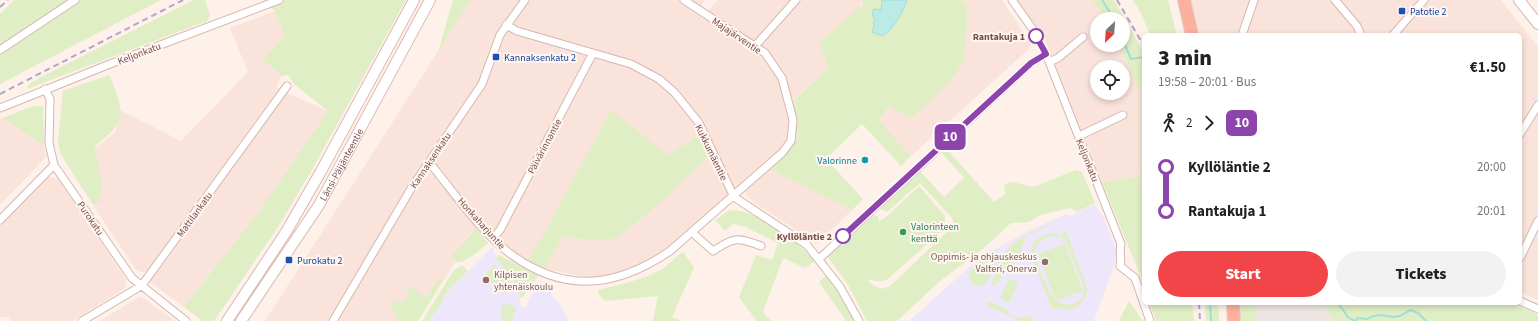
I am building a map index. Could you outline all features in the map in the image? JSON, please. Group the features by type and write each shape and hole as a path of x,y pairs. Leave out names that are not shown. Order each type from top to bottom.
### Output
{"highway":[{"path":"1184,0 1192,33"},
{"path":"1233,305 1234,321"}],"main road":[{"name":"Länsi-Päijänteentie","path":"227,321 286,232 320,173 414,0"},
{"name":"Länsi-Päijänteentie","path":"241,321 319,204 430,0"},
{"path":"1519,0 1538,24"}],"street":[{"path":"0,50 74,0"},
{"name":"Keljonkatu","path":"0,108 45,89 279,0"},
{"name":"Kannaksenkatu","path":"333,321 429,162 482,84 500,35 525,0"},
{"name":"Majajärventie","path":"684,0 765,53 782,78 793,120 791,141 782,153 734,197"},
{"path":"755,46 796,0"},
{"name":"Keljonkatu","path":"1012,0 1034,31 1046,54 1121,244 1120,248 1122,255 1120,266 1134,278 1142,300"},
{"path":"1243,33 1254,0"},
{"path":"1335,0 1360,33"},
{"path":"1395,33 1424,0"},
{"name":"Kukkumäentie","path":"506,25 516,31 631,64 659,79 676,92 699,123 734,197"},
{"path":"1049,62 1058,58 1083,37"},
{"name":"Päivärinnantie","path":"493,238 500,230 593,53"},
{"path":"820,259 1031,63 1046,54"},
{"name":"Mattilankatu","path":"82,321 141,286 287,86"},
{"name":"Purokatu","path":"45,89 50,99 49,143 54,165 132,278 186,321"},
{"path":"1522,131 1538,105"},
{"path":"1079,136 1123,115"},
{"name":"Honkaharjuntie","path":"429,162 493,238 511,254 548,274 578,280 607,280 629,274 650,265 670,251 734,197"},
{"path":"0,220 54,165"},
{"path":"734,197 807,245 820,259 840,287 859,321"},
{"path":"1522,254 1538,221"},
{"path":"695,235 712,251 729,240 742,239 761,246"},
{"path":"1522,302 1538,310"},
{"name":"Keljonkatu","path":"1144,305 1150,321"}],"shaded area":[{"path":"471,0 705,0 701,5 708,11 718,0 863,0 828,68 793,100 798,138 771,170 852,210 817,244 752,201 740,185 668,249 627,272 590,278 545,269 563,236 593,241 613,238 632,226 709,156 699,135 668,156 611,110 528,262 500,241 483,222 467,237 451,258 456,262 446,276 435,283 426,298 403,321 265,321"},
{"path":"961,0 1002,0 1031,44 1028,50 911,156 879,120 889,106 947,86 964,62 968,5"},
{"path":"1015,0 1092,0 1102,12 1090,12 1090,52 1122,52 1126,60 1090,60 1090,100 1130,100 1130,69 1142,95 1142,157 1139,177 1102,182 1043,34"},
{"path":"1190,0 1501,0 1538,47 1538,300 1522,293 1522,33 1197,33"},
{"path":"275,11 285,36 262,59 281,76 277,86 280,91 147,272 140,272 136,270 93,205 100,200 102,185 95,149 115,132 119,121 120,110 181,141 248,72 230,28"},
{"path":"287,93 328,111 257,214 184,307 151,283 151,281"},
{"path":"2,118 44,146 46,157 0,205 0,119"},
{"path":"47,177 58,179 126,279 126,285 124,289 72,321 11,321 8,317 0,317 0,224"},
{"name":"Oppimis- ja ohjauskeskus Valteri, Onerva","path":"1095,204 1104,219 1116,249 1116,260 1094,321 909,321 984,254 1002,246 1027,231 1067,214 1069,217"},
{"name":"Kilpisen yhtenäiskoulu","path":"492,247 500,264 518,288 520,304 524,309 540,281 551,287 551,294 564,310 568,321 428,321 439,307 447,292"},
{"path":"139,297 142,297 175,321 100,321"},
{"path":"1255,305 1325,305 1334,321 1255,321"}],"green space":[{"path":"14,0 161,0 0,84 0,14"},
{"path":"194,0 205,0 210,15 207,21 27,89 28,85 39,78"},
{"path":"264,0 406,0 313,168 278,227 214,321 202,321 184,307 257,214 328,111 294,84 288,75 281,76 262,59 285,36 275,11"},
{"path":"453,0 471,0 438,52"},
{"path":"863,0 882,0 881,10 879,11 882,36 890,30 898,20 907,0 961,0 968,5 964,62 947,86 911,118 889,106 879,120 911,156 901,166 862,124 826,159 863,199 852,210 771,170 798,138 793,101 828,68 820,42 862,5"},
{"path":"1092,0 1114,0 1121,12 1101,12"},
{"path":"1133,0 1168,0 1176,33 1149,33 1141,13"},
{"path":"1130,28 1142,49 1142,95 1130,69 1130,60 1126,60 1122,52 1130,52"},
{"path":"109,75 119,100 120,114 119,121 116,126 95,146 102,184 100,201 93,205 60,153 58,141 63,91"},
{"path":"34,106 43,106 44,146 2,118"},
{"path":"611,110 668,155 700,135 709,156 646,215 620,235 612,239 600,240 563,236 545,269 528,262"},
{"path":"945,147 994,202 1006,194 1004,190 1005,184 1012,182 1034,187 1075,170 1082,172 1095,203 1077,212 1070,208 1040,215 1029,222 1011,223 984,248 940,281 897,321 867,321 848,285 827,256 871,215 878,216 879,221 884,219 919,186 945,216 944,229 888,279 875,281 867,279 871,284 882,289 890,286 950,229 954,223 951,217 920,183 887,212 879,208 920,171 944,197 964,178 940,151"},
{"path":"1142,157 1142,279 1102,182 1139,177"},
{"path":"733,210 756,216 778,228 815,261 805,268 783,258 763,312 771,321 757,321 739,297 756,255 772,260 778,243 743,226 733,224 725,231 715,220 728,211"},
{"path":"1064,218 1026,236 1018,259 994,286 991,283 998,270 1002,268 1002,264 998,264 999,262 1004,263 1006,259 1003,257 1013,244 1029,233"},
{"path":"476,228 488,243 464,261 457,262 451,258 453,254"},
{"path":"1066,231 1087,290 1083,301 1074,308 1062,309 1056,307 1056,309 1053,310 1037,271 1032,256 1032,248 1035,242 1042,236 1052,233 1063,235 1063,232","holes":["1054,236 1061,237 1066,242 1083,285 1084,292 1081,299 1072,304 1063,304 1050,292 1045,283 1035,255 1036,247 1040,241"]},
{"path":"1065,244 1083,291 1056,301 1038,254"},
{"path":"683,252 694,267 672,317 681,321 653,321 658,296 606,301 601,298 597,290 651,274 664,267"},
{"path":"499,255 538,276 523,297 519,298 514,281 496,258"},
{"path":"990,256 995,262 990,277 983,286 972,283 968,276 972,269 977,263"},
{"path":"462,265 468,271 447,292 439,307 428,321 422,321 454,270"},
{"path":"494,265 514,285 503,295 484,275"},
{"path":"826,275 839,289 856,321 846,321 819,282"},
{"path":"446,276 418,321 397,321 396,315 390,305 394,301 403,301 409,294 406,290 409,285 426,298 435,283"},
{"path":"1009,279 1018,283 1009,303 1000,298"},
{"path":"988,301 1006,309 1009,314 1016,318 1030,316 1036,321 1020,321 986,305"},
{"path":"1129,301 1143,321 1119,321"},
{"path":"510,304 516,308 512,321 502,321 501,306"},
{"path":"1151,305 1192,305 1194,321 1156,321"},
{"path":"1205,305 1218,305 1219,321 1206,321"},
{"path":"1240,305 1255,305 1255,321 1241,321"},
{"path":"1325,305 1517,305 1538,315 1538,321 1334,321"}],"water":[{"path":"882,0 907,0 898,20 882,36 872,32 874,27 873,23 875,21 872,13 874,9 881,10"}],"waterway":[{"path":"1102,0 1110,12"},
{"path":"1128,52 1131,59 1142,57"},
{"path":"1210,305 1211,321"},
{"path":"1339,305 1348,317 1355,321"},
{"path":"1355,321 1358,318 1367,319 1376,315 1395,317 1411,310 1418,313 1426,321"}],"railway":[{"path":"0,7 8,0"},
{"path":"0,94 183,0"},
{"path":"1117,0 1142,43"},
{"path":"1199,305 1200,321"}],"bus line":[{"name":"10","path":"843,236 1031,63 1046,54 1036,36"}],"place":[{"name":"Patotie 2","path":"1402,11"},
{"name":"Rantakuja 1","path":"1036,36"},
{"name":"Kannaksenkatu 2","path":"496,57"},
{"name":"Valorinne","path":"865,160"},
{"name":"Valorinteen kenttä","path":"903,232"},
{"name":"Kyllöläntie 2","path":"843,236"},
{"name":"Purokatu 2","path":"289,260"},
{"name":"Oppimis- ja ohjauskeskus Valteri, Onerva","path":"1045,262"},
{"name":"Kilpisen yhtenäiskoulu","path":"486,280"}]}
